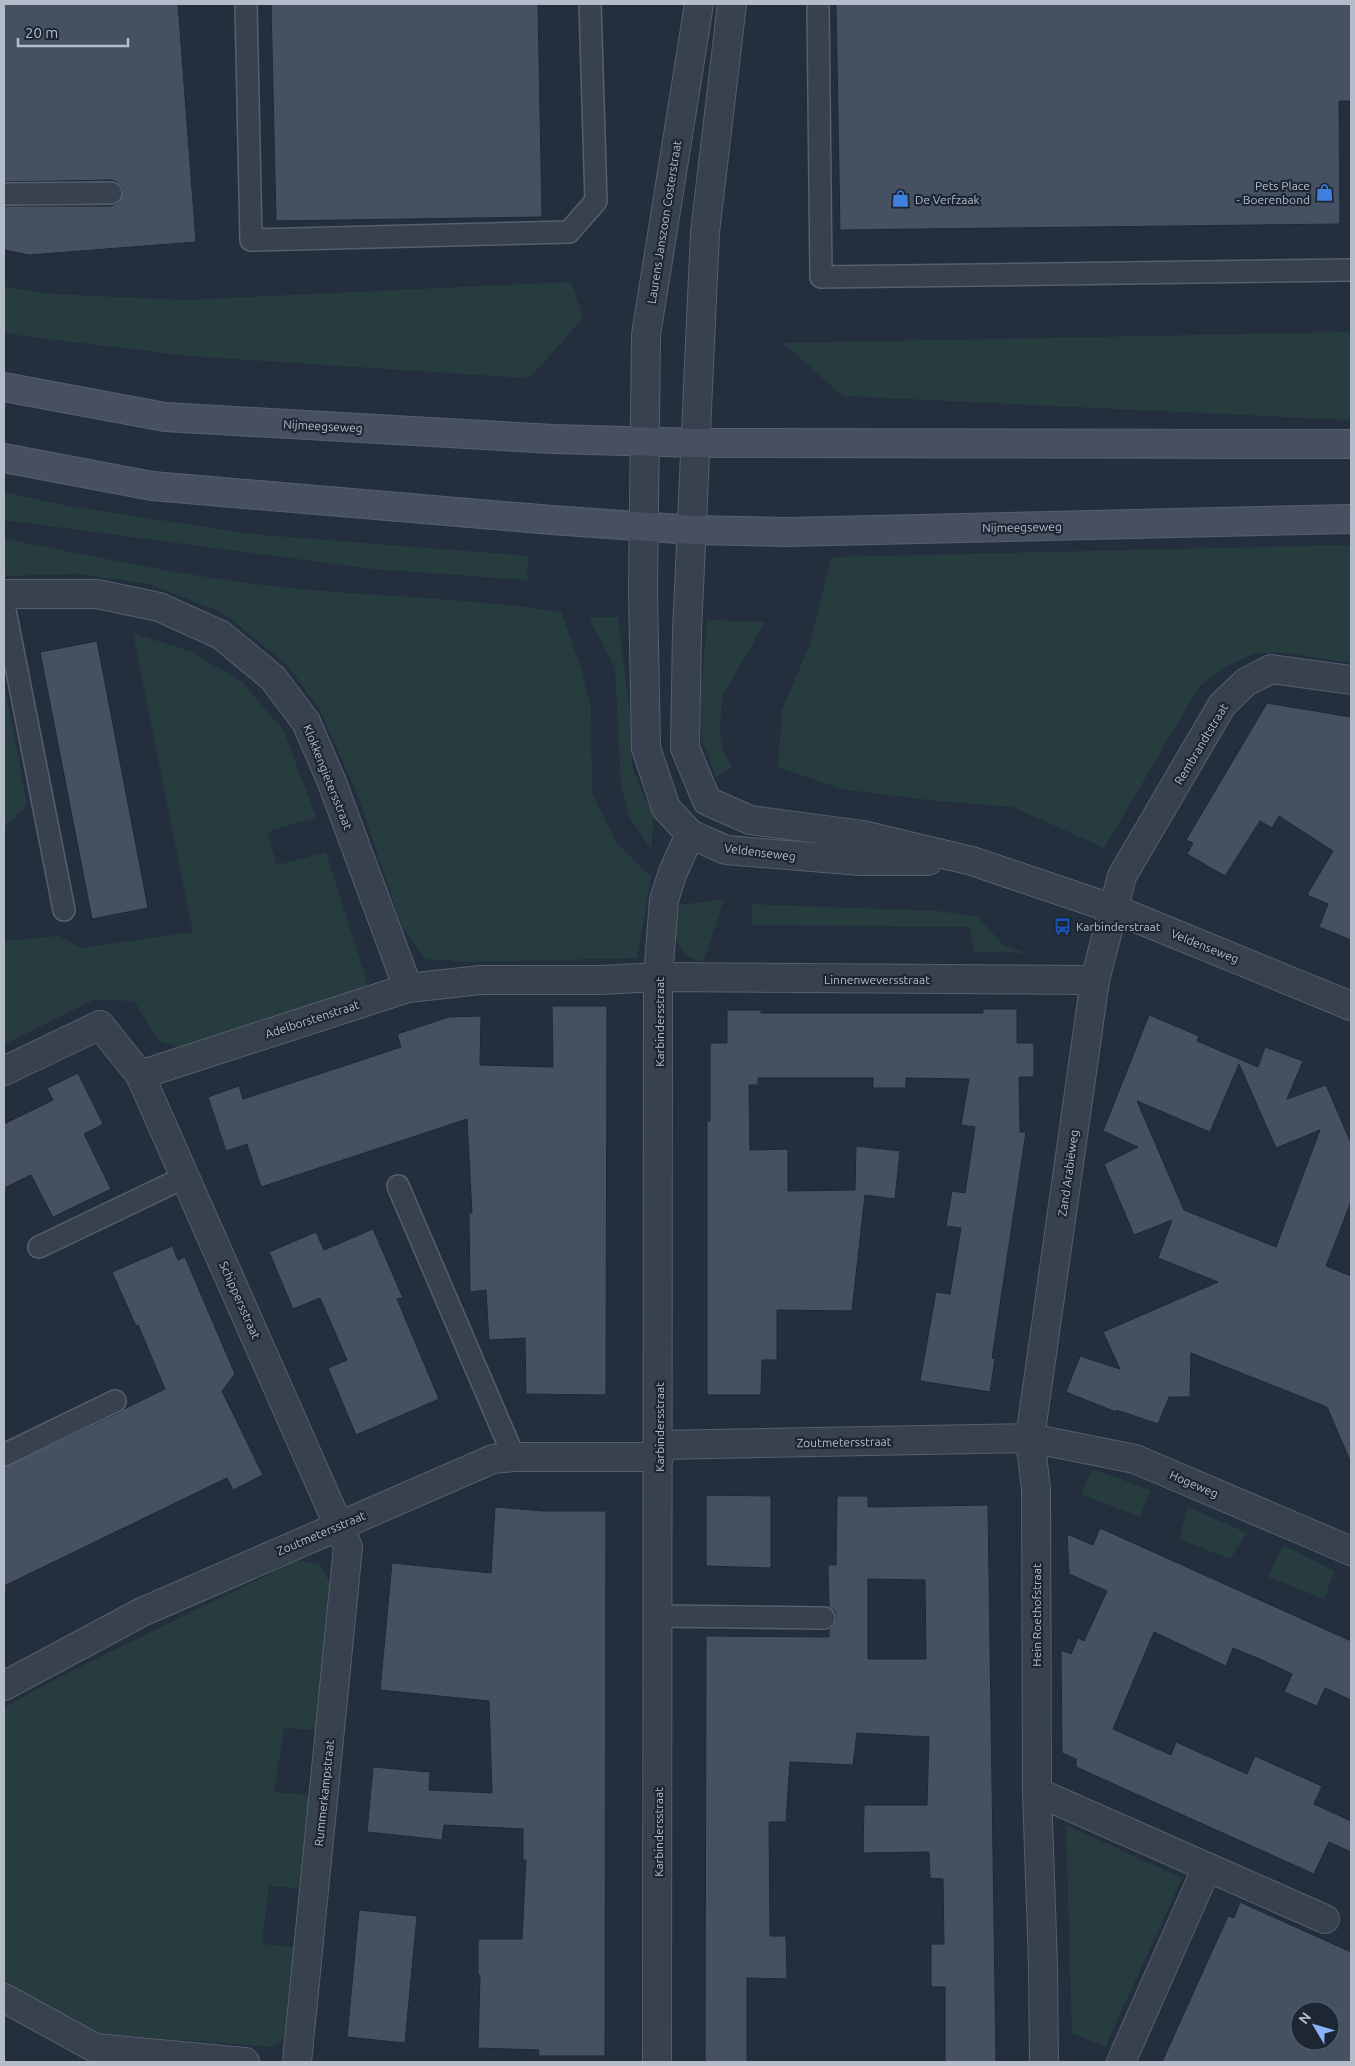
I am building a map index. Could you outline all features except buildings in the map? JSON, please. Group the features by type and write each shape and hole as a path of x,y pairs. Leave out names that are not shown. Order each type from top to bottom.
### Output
{"main road":[{"name":"Nijmeegseweg","path":"4,387 165,417 553,439 697,442 1351,444"},
{"name":"Nijmeegseweg","path":"4,458 152,486 693,530 788,532 1351,519"}],"street":[{"name":"Laurens Janszoon Costerstraat","path":"645,441 646,335 699,4"},
{"path":"706,801 685,748 687,632 705,232 732,4"},
{"path":"644,527 645,441"},
{"name":"Veldenseweg","path":"644,527 646,748 666,808 690,834 726,850 861,862 972,861"},
{"name":"Klokkengietersstraat","path":"4,594 97,594 159,607 221,635 273,678 306,722 331,780 408,988"},
{"name":"Rembrandtstraat","path":"1114,908 1122,876 1222,705 1246,682 1271,670 1351,680"},
{"name":"Veldenseweg","path":"706,801 750,820 863,835 972,861 1114,908 1351,1006"},
{"name":"Karbindersstraat","path":"657,2062 658,977 664,900 673,872 706,801"},
{"name":"Zand Arabiëweg","path":"1030,1438 1095,980 1114,908"},
{"name":"Adelborstenstraat","path":"140,1075 408,988 481,980 600,980 658,977"},
{"name":"Linnenweversstraat","path":"658,977 1095,980"},
{"path":"4,1071 100,1025 140,1075"},
{"name":"Schippersstraat","path":"140,1075 339,1525"},
{"name":"Zoutmetersstraat","path":"4,1686 142,1612 493,1459 659,1451 1030,1438"},
{"name":"Hogeweg","path":"1030,1438 1135,1458 1351,1551"},
{"name":"Hein Roethofstraat","path":"1030,1438 1036,1489 1037,1792 1044,2062"},
{"name":"Rummerkampstraat","path":"297,2062 348,1547 339,1525"},
{"path":"1037,1792 1325,1919"},
{"path":"1121,2062 1207,1866"},
{"path":"4,1998 95,2048 246,2062"}],"lane":[{"path":"246,4 251,240 569,232 596,202 590,4"},
{"path":"818,4 821,277 1351,270"},
{"path":"4,194 111,193"},
{"path":"4,605 64,910"},
{"path":"38,1247 185,1177"},
{"path":"398,1186 514,1457"},
{"path":"4,1455 115,1402"},
{"path":"658,1616 824,1618"}],"green space":[{"path":"571,282 583,318 534,373 525,378 189,356 23,336 4,332 4,287 51,294 186,300"},
{"path":"1351,332 1351,420 843,396 783,343"},
{"path":"4,492 68,506 252,534 528,556 527,580 373,569 4,520"},
{"path":"4,539 146,567 232,581 314,590 479,602 561,612 582,671 591,708 592,793 616,842 651,877 637,958 477,962 426,959 402,927 359,798 320,710 287,664 223,613 149,584 77,574 4,576"},
{"path":"1351,545 1351,663 1285,653 1255,653 1225,667 1199,687 1104,848 1013,807 937,801 841,789 778,767 782,710 810,644 831,557"},
{"path":"589,617 618,617 630,715 632,766 646,801 654,811 651,849 630,818 621,787 615,668"},
{"path":"707,620 765,622 722,697 720,729 723,750 732,767 716,778 702,740 701,694"},
{"path":"133,633 192,652 243,683 284,731 316,817 267,832 277,865 326,852 368,986 178,1047 159,1041 134,1001 94,1000 4,1045 4,941 59,936 81,948 193,932"},
{"path":"4,681 27,805 4,827"},
{"path":"724,899 703,962 694,959 686,954 676,937 679,905"},
{"path":"752,904 938,911 978,917 1004,946 1026,953 974,952 970,927 752,925"},
{"path":"1092,1469 1151,1490 1140,1517 1081,1494"},
{"path":"1188,1507 1247,1533 1230,1559 1179,1539"},
{"path":"1283,1545 1335,1571 1324,1599 1268,1577"},
{"path":"298,1560 319,1564 330,1583 316,1730 284,1728 274,1792 309,1795 299,1888 269,1886 262,1944 294,1947 284,2041 273,2047 102,2034 4,1983 4,1707 73,1670"},
{"path":"1066,1825 1182,1878 1105,2047 1072,2033"}],"place":[{"name":"Pets Place - Boerenbond","path":"1324,192"},
{"name":"De Verfzaak","path":"901,199"},
{"name":"Karbinderstraat","path":"1062,926"}]}
